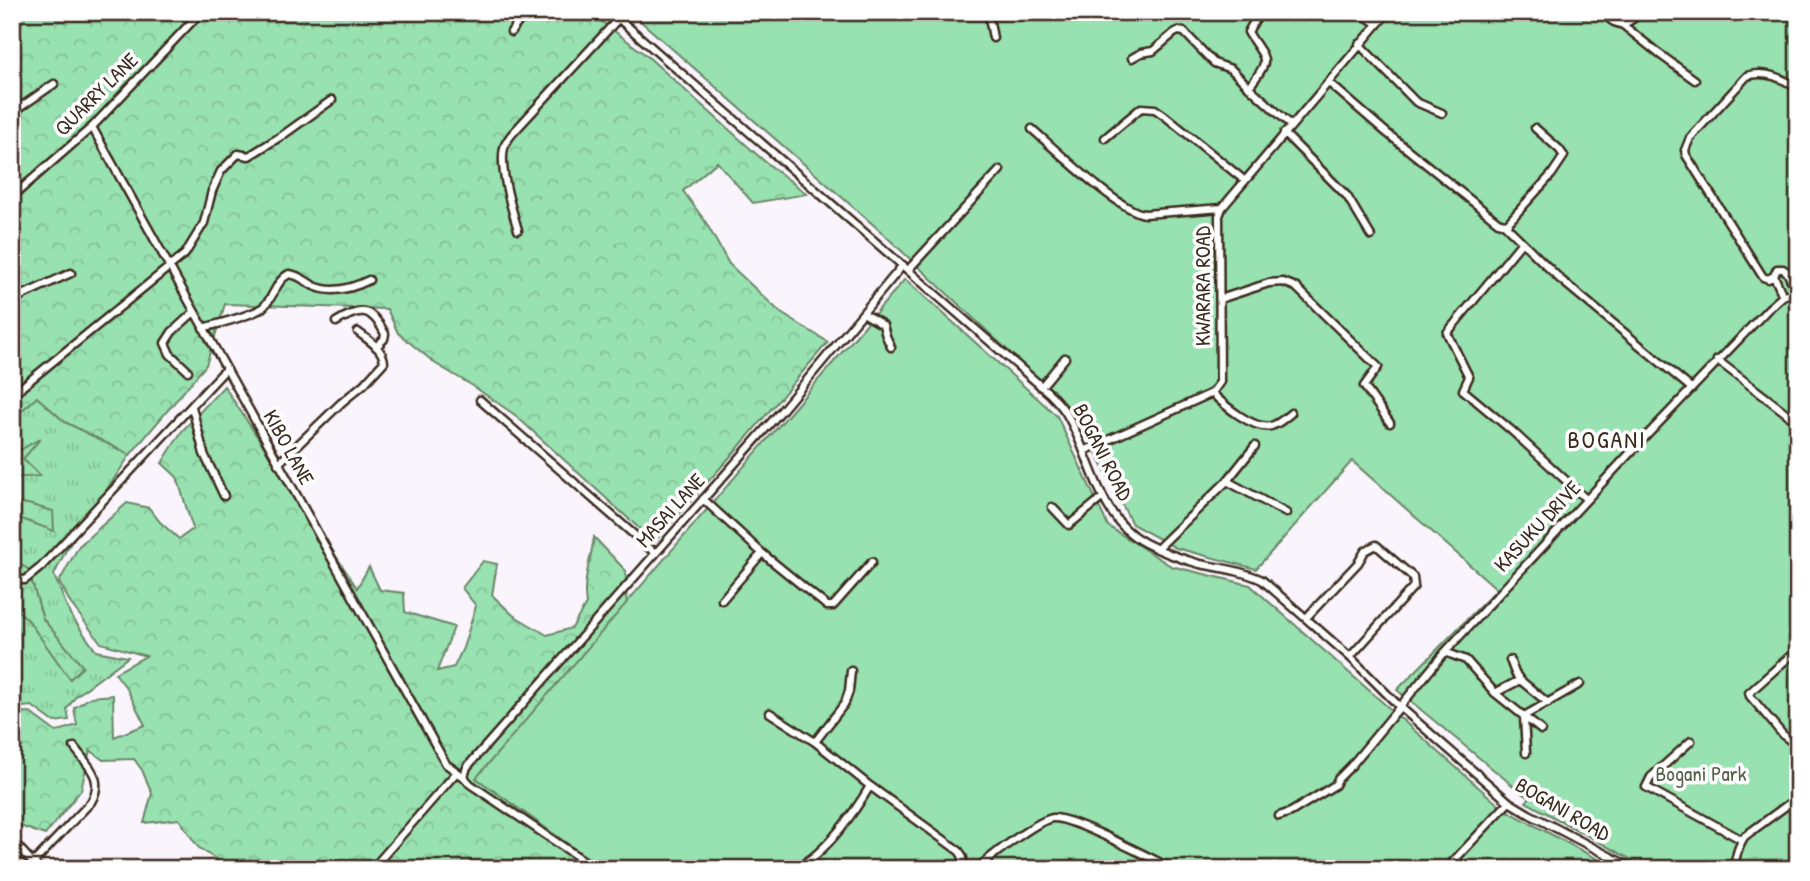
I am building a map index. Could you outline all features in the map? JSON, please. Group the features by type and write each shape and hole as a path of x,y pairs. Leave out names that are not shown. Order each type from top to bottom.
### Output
{"street":[{"name":"QUARRY LANE","path":"12,197 92,127 201,12"},
{"path":"510,32 522,12"},
{"name":"BOGANI ROAD","path":"611,12 1041,387 1065,412 1112,513 1143,542 1197,563 1262,580 1350,657 1399,706 1509,802 1634,869"},
{"path":"988,12 993,37"},
{"path":"1249,87 1264,67 1265,56 1248,32 1262,12"},
{"path":"1360,12 1377,24"},
{"name":"KWARARA ROAD","path":"1212,393 1220,382 1219,216 1222,208 1388,12"},
{"path":"1600,12 1614,22 1623,24 1695,80"},
{"path":"1623,24 1639,12"},
{"path":"518,230 507,191 505,146 512,134 618,19"},
{"path":"1132,58 1153,51 1174,33 1184,32 1214,63 1237,73 1291,125"},
{"path":"1359,44 1416,103 1442,113"},
{"path":"1798,90 1781,78 1754,74 1747,76 1690,138 1685,150 1692,166 1763,277 1768,279 1774,276 1777,269 1798,272"},
{"path":"1328,82 1387,133 1498,222 1504,224 1560,279 1691,388"},
{"path":"12,113 54,84"},
{"path":"12,395 185,254 204,223 212,191 221,171 238,154 250,156 332,100"},
{"path":"1105,138 1142,108 1155,109 1244,180"},
{"name":"KIBO LANE","path":"92,127 446,764 470,784 596,869"},
{"path":"1504,224 1508,223 1552,174 1564,156 1535,128"},
{"path":"1032,129 1098,186 1133,211 1145,214 1222,208"},
{"path":"1284,133 1347,196 1371,236"},
{"name":"MASAI LANE","path":"464,777 467,767 799,390 863,313 1000,170"},
{"path":"1522,242 1447,333 1469,377 1463,390 1586,499"},
{"path":"1787,272 1797,291"},
{"path":"12,300 71,273"},
{"path":"203,328 261,309 274,294 280,281 289,274 295,274 314,286 323,288 344,289 369,280"},
{"path":"1774,276 1783,296"},
{"path":"1220,299 1269,283 1283,282 1296,288 1378,367 1364,386 1390,423"},
{"name":"KASUKU DRIVE","path":"1279,816 1291,812 1335,785 1445,652 1586,499 1717,360 1783,296 1797,291"},
{"path":"188,371 170,354 165,343 172,332 194,312"},
{"path":"336,322 353,312 369,314 385,334 384,339 376,346"},
{"path":"863,313 883,325 891,347"},
{"path":"278,464 384,362 384,356 376,346 358,332"},
{"path":"1041,387 1065,358"},
{"path":"1717,360 1798,425"},
{"path":"12,579 25,580 41,567 226,369"},
{"path":"1084,451 1212,393 1234,412 1258,424 1273,425 1291,413"},
{"path":"480,400 655,553"},
{"path":"192,407 204,454 224,496"},
{"path":"1157,549 1227,481 1255,446"},
{"path":"1227,481 1286,513"},
{"path":"1052,507 1069,524 1103,497"},
{"path":"703,499 762,553 830,607 872,562"},
{"path":"1306,618 1359,563 1364,551 1376,545 1413,577 1414,586 1350,657"},
{"path":"722,600 762,553"},
{"path":"1798,649 1749,694 1783,735 1798,747"},
{"path":"1445,652 1466,660 1495,693 1541,730"},
{"path":"1510,660 1520,680 1548,703"},
{"path":"815,742 845,703 851,671"},
{"path":"1495,693 1520,680"},
{"path":"1524,716 1580,684"},
{"path":"770,713 815,742 959,851 964,860 960,869"},
{"path":"1524,716 1527,754"},
{"path":"1691,741 1651,778 1646,787 1742,840"},
{"path":"33,866 82,813 96,793 96,776 74,747"},
{"path":"372,869 456,773"},
{"path":"799,866 815,856 854,813 870,786"},
{"path":"1718,869 1720,865 1735,867 1742,840 1798,797"},
{"path":"1446,869 1509,802"},
{"path":"979,868 1040,823 1061,818 1173,869"},
{"path":"12,840 33,866 42,869"}],"green space":[{"path":"12,12 589,12 646,55 763,160 807,194 753,203 717,162 683,191 705,221 729,264 781,313 828,342 654,542 515,415 436,364 398,333 387,309 225,304 206,365 130,455 65,422 37,397 12,419"},
{"name":"Bogani Park","path":"630,12 1798,12 1798,869 1648,869 1526,802 1530,797 1397,690 1497,589 1352,461 1256,569 1176,548 1132,524 1077,415 877,228"},
{"path":"905,279 1057,416 1108,526 1171,566 1250,585 1502,808 1616,869 603,869 476,778"},
{"path":"224,386 357,588 369,567 380,590 404,593 405,612 454,627 437,671 454,667 463,648 476,606 462,588 483,561 497,564 492,595 513,615 547,635 572,628 586,604 586,579 594,537 626,571 627,625 674,869 223,869 224,865 198,847 179,819 144,823 152,793 134,759 103,760 90,750 81,790 45,835 12,823 12,713 29,712 56,732 77,725 74,708 91,697 113,695 114,737 145,725 127,689 115,673 146,656 101,643 71,604 59,582 79,546 127,503 149,508 179,539 193,529 177,477 162,463 182,431"},
{"path":"37,397 65,422 130,455 65,552 54,575 70,614 96,651 128,657 76,696 67,709 69,720 54,722 32,706 12,708 12,419"},
{"path":"41,438 23,459 40,476 12,478 12,455"},
{"path":"12,503 53,511 54,531 12,517"},
{"path":"12,560 28,569 43,619 83,667 70,679 27,619 12,605"}],"district":[{"name":"BOGANI","path":"1607,439"}]}
